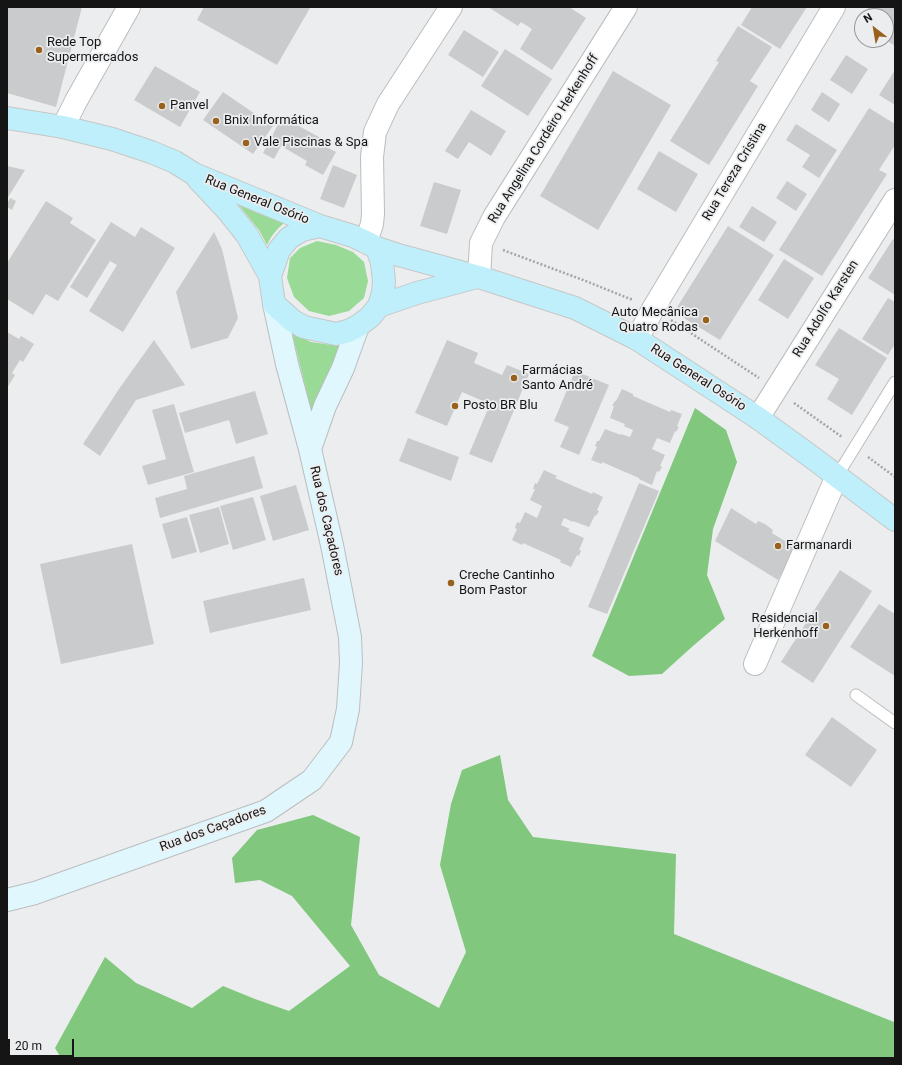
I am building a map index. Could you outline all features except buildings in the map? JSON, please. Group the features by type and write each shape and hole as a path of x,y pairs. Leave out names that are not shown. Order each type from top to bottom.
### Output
{"main road":[{"name":"Rua General Osório","path":"7,118 63,127 112,139 151,152 175,162 194,174 320,226"},
{"name":"Rua General Osório","path":"194,174 228,211 247,235 270,276"},
{"path":"320,226 339,231 372,245 382,263 384,281 383,293 378,306 370,317 358,326 348,331 336,334 304,327 293,321 274,304 270,276 279,250 289,238 302,230 320,226"},
{"name":"Rua General Osório","path":"372,245 419,261 479,277 575,308 637,339 758,418 895,520"},
{"path":"378,306 417,293 479,277"},
{"name":"Rua dos Caçadores","path":"7,900 35,893 266,811 312,780 341,742 348,709 351,663 350,637 332,545 310,449 287,364 274,304"},
{"name":"Rua dos Caçadores","path":"310,449 325,406 343,368 358,326"}],"street":[{"path":"63,127 129,7"},
{"path":"372,245 372,157 375,132 388,104 451,7"},
{"name":"Rua Angelina Cordeiro Herkenhoff","path":"479,277 481,243 494,217 626,7"},
{"name":"Rua Tereza Cristina","path":"637,339 653,309 834,7"},
{"name":"Rua Adolfo Karsten","path":"758,418 895,200"},
{"path":"755,664 837,476"}],"lane":[{"path":"837,476 854,446 895,382"},
{"path":"856,695 895,723"}],"path":[{"path":"499,248 653,309 776,389 895,477"}],"green space":[{"path":"238,204 255,212 285,222 274,233 267,245 259,230"},
{"path":"317,241 336,245 353,252 364,262 368,281 364,298 349,311 329,316 309,311 294,297 287,278 290,258 300,248"},
{"path":"292,333 311,342 332,345 346,341 313,417"},
{"path":"695,408 726,430 737,462 713,529 707,575 725,619 662,674 629,676 592,656"},
{"path":"500,755 508,800 533,837 676,854 674,934 894,1022 895,1058 61,1058 55,1048 105,957 136,983 192,1008 223,986 289,1011 350,966 292,896 260,880 235,883 232,858 257,830 313,815 360,837 351,925 379,975 439,1008 466,952 440,865 451,804 462,770"}],"place":[{"name":"Rede Top Supermercados","path":"39,50"},
{"name":"Panvel","path":"162,106"},
{"name":"Bnix Informática","path":"216,121"},
{"name":"Vale Piscinas & Spa","path":"246,143"},
{"name":"Auto Mecânica Quatro Rodas","path":"706,320"},
{"name":"Farmácias Santo André","path":"514,378"},
{"name":"Posto BR Blu","path":"455,406"},
{"name":"Farmanardi","path":"778,546"},
{"name":"Creche Cantinho Bom Pastor","path":"451,583"},
{"name":"Residencial Herkenhoff","path":"826,626"}]}
